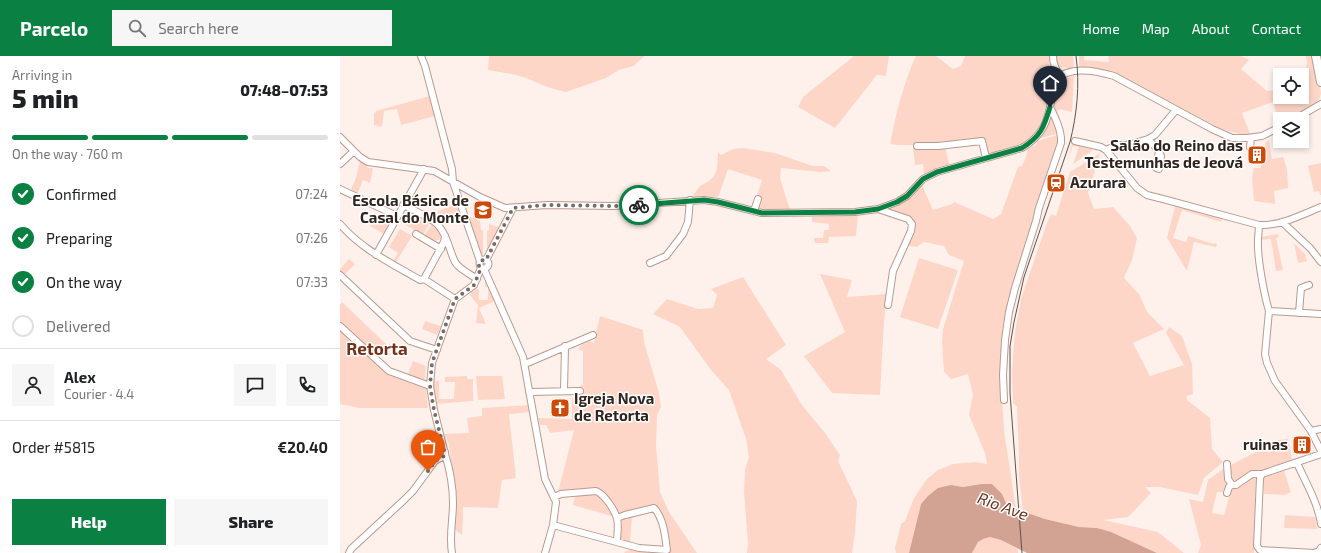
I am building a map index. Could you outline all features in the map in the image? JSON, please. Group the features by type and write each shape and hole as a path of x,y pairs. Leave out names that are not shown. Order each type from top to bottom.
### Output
{"main road":[{"path":"1316,56 1321,82"}],"street":[{"path":"421,56 425,66 452,169 453,182 483,261"},
{"path":"1053,56 1054,67 1060,75"},
{"path":"340,137 364,160 374,163 434,171 497,206 505,208 547,205 613,206 704,200 762,213 855,212 878,209 907,196 923,179 937,172 1022,148 1032,142 1041,132 1050,107 1056,80 1060,75 1067,72 1099,72 1114,76 1221,134 1232,138 1251,138 1262,136 1273,130"},
{"path":"1307,112 1321,104"},
{"path":"1004,400 1005,340 1011,306 1039,208 1061,143 1055,118 1050,107"},
{"path":"1106,150 1117,145 1128,145 1148,139 1155,135 1176,110"},
{"path":"1250,147 1251,138"},
{"path":"1148,139 1158,151"},
{"path":"917,146 938,146 982,141 986,158"},
{"path":"1075,141 1101,147 1106,150 1137,188 1147,195 1260,224 1270,225 1321,207"},
{"path":"340,164 354,151"},
{"path":"376,255 424,169"},
{"path":"340,189 397,216"},
{"path":"754,211 758,199"},
{"path":"650,263 666,256 683,234 688,222 690,200"},
{"path":"403,205 437,224 449,244 455,262 459,267 477,279"},
{"path":"513,208 483,261 479,264 483,269 521,350 525,364 545,479 554,497 556,507 553,525 545,553"},
{"path":"878,209 908,219 912,224 911,230 893,271 888,305"},
{"path":"1282,222 1310,248 1321,262"},
{"path":"340,224 361,245 376,255 420,280 424,279 455,299"},
{"path":"1227,493 1229,487 1252,474 1262,474 1297,463 1321,453 1311,431 1274,381 1267,363 1265,354 1269,311 1260,263 1258,241 1260,224"},
{"path":"416,234 441,249"},
{"path":"424,279 441,249 445,236"},
{"path":"452,553 450,544 453,504 451,479 447,462 441,453 441,434 434,410 430,386 432,363 455,299 470,288 483,269"},
{"path":"340,275 410,341 437,350"},
{"path":"1299,313 1301,288 1309,285"},
{"path":"1269,311 1321,314"},
{"path":"340,326 389,372 430,386"},
{"path":"525,364 593,335"},
{"path":"564,391 566,346"},
{"path":"529,392 580,391"},
{"path":"1311,431 1321,429"},
{"path":"349,553 351,548 413,491 441,453"},
{"path":"1297,463 1320,513 1321,524"},
{"path":"1227,464 1228,478 1232,485"},
{"path":"1262,474 1260,478 1257,546 1260,550 1314,553 1319,551 1321,548"},
{"path":"554,497 560,494 596,491 601,493 606,498 618,520 617,542"},
{"path":"553,525 639,548 667,550 662,524 657,511 654,508 617,518"}],"shaded area":[{"path":"489,56 644,56 634,66 619,70 606,78 566,92 547,87 512,74 488,70"},
{"path":"854,56 889,56 886,76 877,75 835,128 798,107 803,97"},
{"path":"916,56 936,56 953,69 961,66 965,56 1049,56 1049,63 1053,76 1042,122 1031,138 1020,146 987,155 984,140 938,145 917,143 914,145 890,144 900,99"},
{"path":"1056,56 1073,56 1074,68 1063,68 1057,65"},
{"path":"1079,56 1084,56 1084,60 1109,62 1108,56 1241,56 1249,60 1241,69 1267,91 1273,91 1273,102 1242,113 1250,134 1240,134 1221,129 1119,75 1100,70 1079,68"},
{"path":"1306,56 1313,56 1321,93 1318,101 1298,112 1276,112 1274,104 1309,104 1309,68 1306,68"},
{"path":"1065,76 1074,76 1072,112 1059,109 1057,112 1053,107 1058,87"},
{"path":"430,96 435,116 401,125 397,109 384,111 382,127 374,125 374,114 376,111"},
{"path":"1052,117 1057,134 1041,138 1046,130"},
{"path":"1059,135 1060,138 1012,288 1002,343 1002,398 1004,431 1016,509 1006,503 1002,494 970,486 963,487 951,485 921,504 909,553 896,553 895,548 901,524 905,521 914,498 927,479 938,470 953,464 975,462 987,464 985,453 969,415 973,395 968,374 951,379 944,372 942,342 943,329 964,261 949,255 944,246 924,242 917,247 909,246 907,243 913,221 887,210 888,208 908,198 922,185 933,210 954,202 993,219 1001,214 1018,167 1022,166 1028,148 1035,146 1038,141"},
{"path":"1269,140 1272,159 1283,157 1287,169 1288,188 1274,191 1275,204 1254,201 1252,177 1254,168 1261,168 1261,162 1267,160 1265,143"},
{"path":"1072,144 1093,150 1073,164 1079,147 1073,146 1067,160"},
{"path":"945,147 950,167 924,175 923,164 915,165 913,148"},
{"path":"742,148 775,153 813,166 824,166 831,171 820,172 781,168 780,178 789,207 793,211 759,210 758,208 761,198 757,195 762,180 728,169 717,197 692,197 700,186 714,176 717,169 718,152 721,155 733,149"},
{"path":"1100,153 1088,193 1094,209 1113,207 1130,226 1137,238 1132,260 1124,278 1139,294 1147,312 1164,329 1133,343 1150,376 1184,365 1166,333 1169,327 1182,336 1192,364 1193,394 1186,396 1187,400 1210,418 1212,449 1223,462 1204,478 1198,495 1160,487 1145,487 1151,493 1128,517 1103,520 1158,532 1184,553 1157,553 1097,528 1079,527 1023,512 1019,475 1017,407 1013,403 1012,373 1015,332 1021,299 1047,223 1051,214 1056,216 1070,172"},
{"path":"360,161 366,164 368,168 373,168 370,183 363,180 357,195 350,192 356,178"},
{"path":"1321,163 1320,195 1319,191 1314,192 1308,166"},
{"path":"457,204 460,210 458,211 460,217 443,223 444,228 429,216 438,214 438,211"},
{"path":"1175,206 1223,217 1221,222 1182,210 1173,238 1186,242 1188,236 1217,244 1216,247 1194,242 1187,271 1167,238"},
{"path":"408,212 429,224 423,235 402,223"},
{"path":"858,214 856,236 829,237 828,243 815,243 814,238 823,238 824,230 829,230 829,224 812,222 812,217"},
{"path":"468,216 480,221 481,230 483,230 483,255 481,254"},
{"path":"375,218 389,226 384,234 370,226"},
{"path":"432,224 439,232 440,239 436,241 424,236"},
{"path":"489,224 501,228 487,254 487,231 489,230"},
{"path":"400,229 412,236 395,264 385,258 386,256 393,261 398,253 389,247"},
{"path":"1278,234 1279,237 1276,238 1283,270 1276,271 1271,239 1260,240 1260,237"},
{"path":"1294,243 1305,254 1307,261 1298,263"},
{"path":"919,258 958,270 938,329 900,317"},
{"path":"349,259 355,264 344,275 340,269"},
{"path":"820,274 852,280 847,297 887,294 880,395 832,393 804,356 845,332"},
{"path":"485,276 495,300 479,308 486,324 476,323 478,305 470,295 472,294 470,292 475,288 479,290 479,300 488,300 488,287 485,287"},
{"path":"743,277 786,345 766,359 781,370 802,405 825,433 840,455 838,461 857,501 852,553 747,553 748,543 744,492 745,470 749,457 746,439 729,390 711,370 680,327 653,314 667,299 698,309 713,308 717,295 711,289"},
{"path":"342,302 389,347 379,358 340,321 340,305"},
{"path":"600,316 643,330 644,342 659,393 661,407 657,415 656,446 660,492 669,512 697,553 624,553 626,551 639,548 667,550 662,524 654,508 617,518 601,493 558,492 574,430 550,433 546,425 540,425 538,418 572,419 572,398 582,396 584,387 580,387 580,385 583,385 583,351 579,350 579,347 590,341 594,343"},
{"path":"425,321 441,326 437,335 422,329"},
{"path":"340,330 388,375 426,389 428,408 359,408 340,404"},
{"path":"413,361 426,366 424,380 408,374"},
{"path":"467,376 467,379 473,379 473,401 435,404 433,381 439,381 439,399 454,399 455,382 445,382 445,377"},
{"path":"476,376 502,376 505,399 478,400"},
{"path":"529,405 530,412 509,414 516,478 502,480 498,508 463,507 462,535 454,529 455,500 449,444 444,434 469,433 467,418 482,416 482,408"},
{"path":"1288,439 1292,460 1259,471 1256,478 1254,553 1198,553 1201,545 1189,499 1203,502 1208,480 1223,469 1279,440","holes":["1217,492 1226,492 1230,494 1224,515 1212,513"]},
{"path":"1284,471 1291,492 1285,495 1264,494 1263,480 1265,477"},
{"path":"596,494 604,500 615,517 573,505 575,496"},
{"path":"1285,515 1315,517 1317,529 1284,528"},
{"path":"632,516 630,544 619,541 621,519"},
{"path":"990,537 1001,540 1018,549 1018,553 972,553 979,542"}],"water":[{"name":"Rio Ave","path":"992,484 1002,494 1006,503 1016,509 1045,519 1079,527 1097,528 1111,532 1157,553 1027,553 1001,540 990,537 978,542 972,553 909,553 921,504 928,496 938,488 951,485 963,487"}],"tram line":[{"path":"1022,553 1010,393 1010,346 1024,277 1070,142 1078,89 1076,56"}],"way so far":[{"path":"428,471 435,461 440,457 443,457 445,454 434,410 430,386 432,363 455,299 474,285 480,273 481,268 479,263 482,260 486,260 513,208 547,205 639,205"}],"place":[{"name":"Salão do Reino das Testemunhas de Jeová","path":"1257,155"},
{"name":"Azurara","path":"1056,183"},
{"name":"Escola Básica de Casal do Monte","path":"483,210"},
{"name":"Igreja Nova de Retorta","path":"560,408"},
{"name":"ruinas","path":"1302,445"}],"district":[{"name":"Retorta","path":"377,349"}],"route":[{"path":"639,205 704,200 762,213 855,212 878,209 897,202 907,196 923,179 937,172 1022,148 1032,142 1041,132 1050,107"}]}
